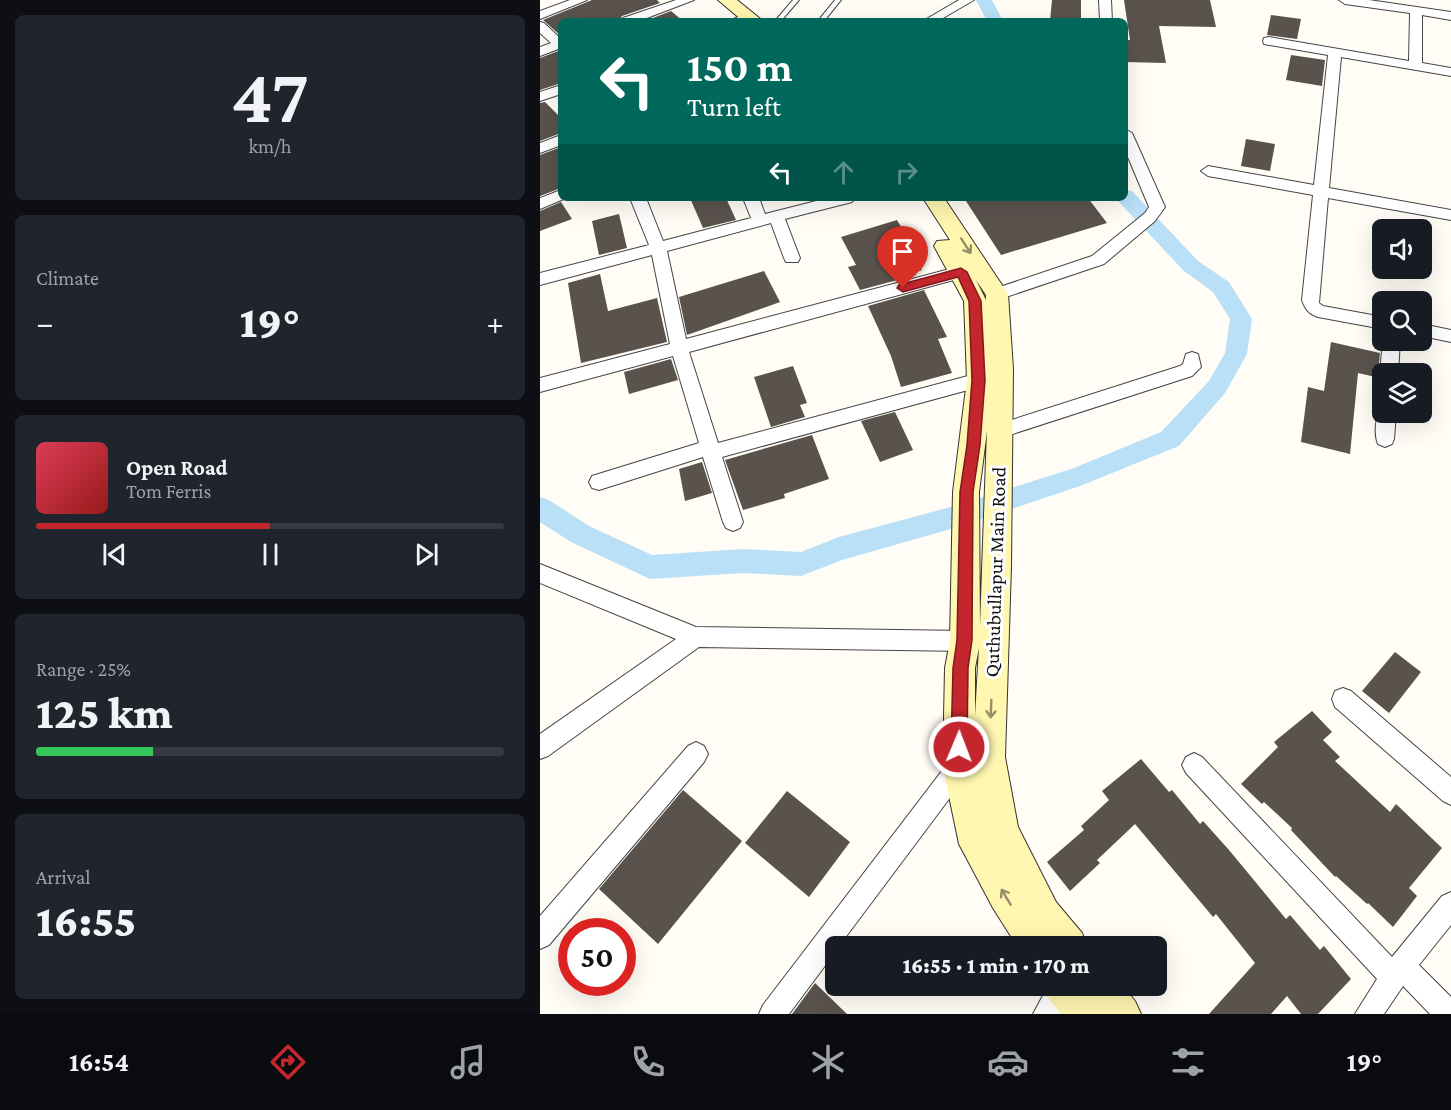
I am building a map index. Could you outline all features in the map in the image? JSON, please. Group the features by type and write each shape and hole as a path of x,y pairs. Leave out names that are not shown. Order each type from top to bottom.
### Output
{"main road":[{"path":"726,0 746,15"},
{"name":"Quthubullapur Main Road","path":"918,201 961,272 975,301 978,380 998,486 986,586 989,757 1002,831 1044,915 1061,936"},
{"path":"935,201 997,294"},
{"name":"Quthubullapur Main Road","path":"986,586 965,561 966,492 990,440 1001,369 997,294"},
{"name":"Quthubullapur Main Road","path":"986,586 965,640 960,668 959,767 976,844 1031,936"},
{"path":"1070,996 1085,1014"},
{"path":"1108,996 1122,1014"}],"street":[{"path":"540,15 581,0"},
{"path":"636,18 688,0"},
{"path":"935,18 968,0"},
{"path":"1105,0 1106,18"},
{"path":"1352,1 1451,16"},
{"path":"1415,66 1416,11"},
{"path":"540,26 558,43"},
{"path":"1269,41 1451,72"},
{"path":"540,52 558,46"},
{"path":"1335,53 1310,300 1312,306 1318,311 1372,321"},
{"path":"540,97 558,90"},
{"path":"540,149 558,140"},
{"path":"997,294 1098,260 1150,217 1157,207 1128,140"},
{"path":"1208,171 1451,215"},
{"path":"540,204 558,196"},
{"path":"639,201 658,248 679,348 733,522"},
{"path":"752,201 760,221"},
{"path":"540,279 836,201"},
{"path":"776,216 792,258"},
{"path":"540,385 961,272"},
{"path":"1432,332 1451,336"},
{"path":"990,440 1185,371 1192,367 1192,360"},
{"path":"599,482 711,449 978,380"},
{"path":"1385,439 1386,423"},
{"path":"540,573 696,637 965,640"},
{"path":"540,748 696,637"},
{"path":"1343,699 1451,793"},
{"path":"540,936 696,754"},
{"path":"1194,765 1397,972 1449,1014"},
{"path":"772,1014 959,767"},
{"path":"1368,1014 1397,972 1451,905"},
{"path":"1046,1014 1056,996"}],"lane":[{"path":"781,18 796,0"},
{"path":"823,18 838,0"}],"building":[{"path":"592,0 657,0 660,3 621,18 558,18 558,33 543,20"},
{"path":"1052,0 1081,0 1081,18 1050,18"},
{"path":"1124,0 1210,0 1216,27 1159,26 1166,63 1128,62 1128,40 1130,40"},
{"path":"671,11 679,18 653,18"},
{"path":"1271,15 1301,19 1297,39 1267,35"},
{"path":"558,51 558,84 540,90 540,58"},
{"path":"1291,55 1325,60 1322,86 1286,80"},
{"path":"545,102 558,115 558,134 540,141 540,103"},
{"path":"1246,139 1275,144 1270,171 1241,166"},
{"path":"558,148 558,189 540,196 540,155"},
{"path":"691,201 727,201 736,220 703,228"},
{"path":"966,201 1090,201 1107,223 1001,255"},
{"path":"561,202 572,219 540,231 540,211"},
{"path":"619,214 627,248 599,255 592,221"},
{"path":"897,220 907,237 903,238 922,270 915,272 916,275 860,290 848,267 856,265 841,237"},
{"path":"764,271 780,302 687,335 679,297"},
{"path":"600,274 608,311 657,298 667,342 581,363 568,283"},
{"path":"924,290 947,337 938,339 952,373 901,387 891,356 868,306"},
{"path":"1331,342 1380,353 1379,363 1372,363 1372,376 1358,373 1350,454 1301,442 1308,387 1324,391"},
{"path":"671,359 678,380 629,394 624,372"},
{"path":"793,366 807,403 800,405 805,417 771,427 754,377"},
{"path":"895,412 913,450 880,462 861,421"},
{"path":"812,435 829,479 784,494 785,498 743,510 725,460"},
{"path":"702,462 712,493 685,501 679,469"},
{"path":"1395,652 1421,672 1389,713 1362,691"},
{"path":"1312,711 1332,732 1323,740 1340,757 1335,761 1390,812 1396,804 1442,848 1409,888 1417,896 1393,927 1368,903 1335,877 1291,830 1292,828 1241,784 1278,747 1274,742"},
{"path":"1141,759 1169,792 1172,790 1200,824 1203,821 1286,919 1290,915 1320,950 1324,946 1351,979 1318,1014 1301,1014 1287,996 1271,1014 1209,1014 1255,963 1216,914 1213,917 1135,824 1097,860 1100,863 1070,891 1047,862 1084,830 1081,826 1109,800 1102,791"},
{"path":"683,790 742,841 658,944 636,923 636,918 630,918 599,889"},
{"path":"787,791 850,842 809,897 745,843"},
{"path":"815,983 825,993 825,996 828,996 847,1014 792,1014"}],"waterway":[{"path":"984,0 993,18"},
{"path":"540,508 580,534 650,567 743,561 801,564 839,549 958,516 1080,476 1170,439 1217,387 1236,354 1241,319 1221,287 1191,266 1128,199"}],"route":[{"path":"903,288 961,272 975,301 978,380 973,445 966,492 965,640 960,668 959,747"}]}
